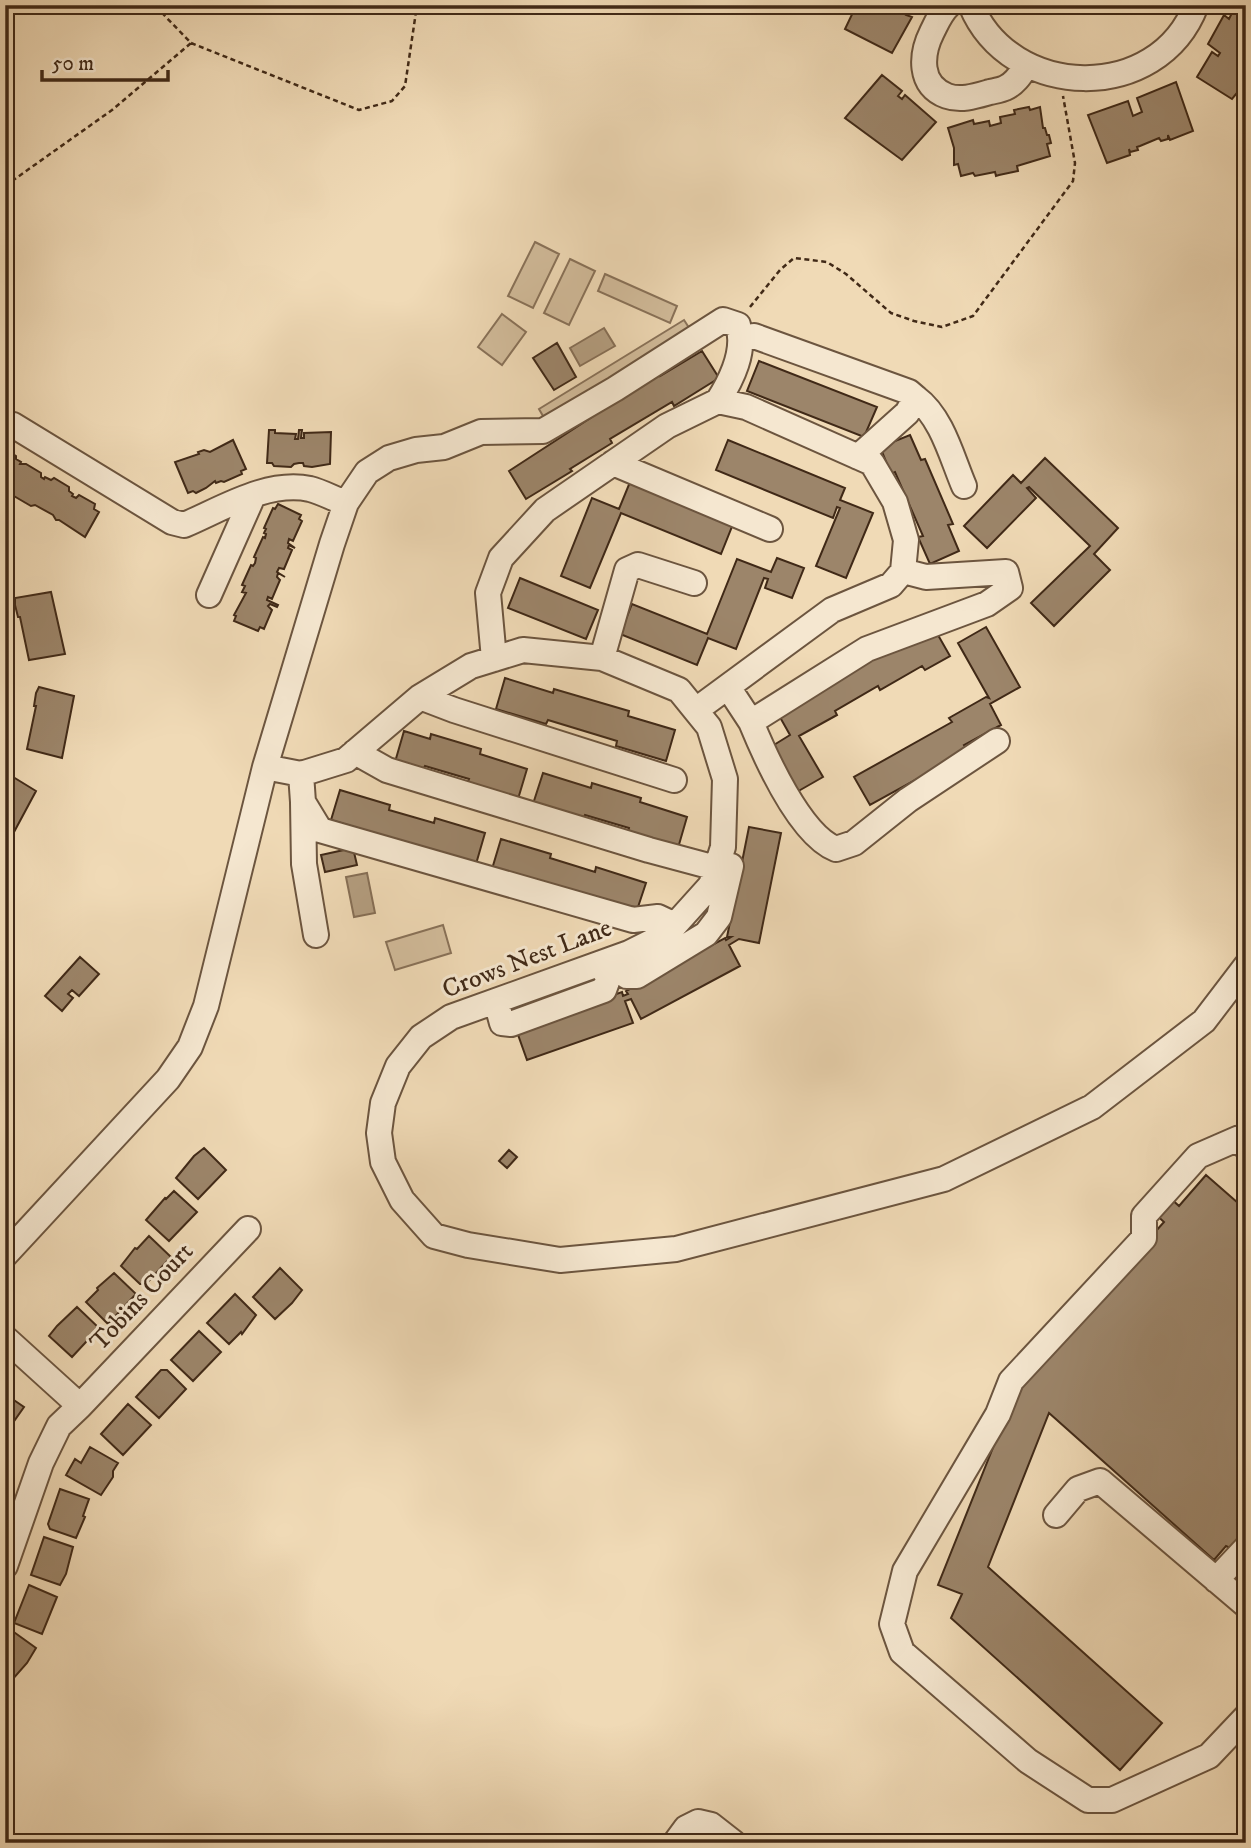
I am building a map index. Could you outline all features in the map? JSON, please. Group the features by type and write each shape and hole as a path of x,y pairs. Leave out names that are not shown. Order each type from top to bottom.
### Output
{"street":[{"path":"949,5 942,11 924,48 923,61 925,74 946,95 961,98 1006,88 1018,78 1027,65"},
{"path":"971,5 976,18 990,38 1007,53 1027,65 1081,79 1126,73 1158,57 1178,38 1196,5"},
{"path":"5,1255 168,1079 190,1047 206,1006 265,767 346,503 367,472 389,458 416,450 444,447 481,432 543,431 723,320 740,332 909,392 924,404 937,424 964,486"},
{"path":"494,659 488,593 501,558 545,510 667,426 718,401 731,381 740,332"},
{"path":"858,457 907,412 916,398"},
{"path":"696,710 832,610 891,585 903,571 906,540 895,502 872,463 746,407 718,401"},
{"path":"5,424 13,425 172,522 184,525 267,490 289,487 311,489 346,503"},
{"path":"613,463 770,529"},
{"path":"209,595 253,496"},
{"path":"602,658 627,570 638,565 694,583"},
{"path":"751,722 867,649 987,604 1010,588 1006,572 926,576 903,571"},
{"name":"Crows Nest Lane","path":"265,767 300,774 345,760 420,697 471,666 523,650 602,658 679,690 709,727 725,779 723,847 711,885 682,917 665,935 611,960 451,1017 421,1037 398,1066 383,1103 379,1133 383,1162 402,1200 434,1236 468,1245 560,1260 676,1249 944,1179 1092,1108 1204,1021 1246,966"},
{"path":"728,687 751,722 791,805 829,847 836,849 854,843 908,800 997,741"},
{"path":"420,697 674,780"},
{"path":"355,752 387,770 716,868"},
{"path":"300,774 304,864 316,935"},
{"path":"303,802 320,830 633,920 682,917 710,928"},
{"path":"611,960 628,976 637,976 706,934 719,917 736,848 732,838 723,834"},
{"path":"1246,1147 1237,1139 1198,1156 1144,1216 1144,1238 1011,1381 998,1414 905,1571 892,1624 902,1652 1028,1761 1088,1800 1112,1800 1209,1756 1246,1717"},
{"name":"Tobins Court","path":"5,1566 41,1463 59,1426 248,1229"},
{"path":"5,1338 80,1406"},
{"path":"1056,1515 1078,1489 1100,1480 1246,1605"},
{"path":"1216,1580 1246,1548"},
{"path":"675,1843 686,1828 698,1822 711,1825 734,1843"}],"path":[{"path":"160,5 164,15 191,43 359,110 392,101 405,86 417,5"},
{"path":"5,186 112,110 191,43"},
{"path":"740,332 763,289 794,258 827,262 846,274 891,313 914,321 942,327 973,316 1073,181 1075,163 1062,75"}],"shaded area":[{"path":"535,242 559,254 533,308 508,296"},
{"path":"570,259 595,271 569,325 544,313"},
{"path":"605,274 677,306 670,323 598,291"},
{"path":"502,314 526,332 502,365 478,347"},
{"path":"684,320 693,334 547,423 539,409"},
{"path":"604,328 615,346 580,366 570,348"},
{"path":"367,873 375,913 354,917 346,877"},
{"path":"443,925 451,953 395,970 386,942"}],"building":[{"path":"859,5 902,5 909,9 906,15 912,17 892,53 845,29"},
{"path":"1231,5 1246,5 1246,82 1232,99 1197,77 1212,52 1218,56 1220,53 1208,44 1224,15 1229,19 1231,15 1227,12"},
{"path":"882,75 902,91 898,96 902,99 905,95 936,122 902,160 845,118"},
{"path":"1176,82 1193,131 1170,140 1168,135 1168,139 1161,141 1159,138 1137,147 1138,150 1130,152 1129,149 1130,155 1107,163 1088,115 1128,101 1133,116 1142,112 1137,98"},
{"path":"1029,107 1030,110 1040,107 1043,128 1051,143 1047,144 1050,156 1017,166 1018,171 996,176 995,172 961,176 958,164 954,165 954,148 948,128 973,120 974,124 989,121 990,126 1001,123 1000,117 1015,114 1014,110"},
{"path":"557,343 576,377 554,390 533,358"},
{"path":"702,351 719,378 674,406 672,402 610,439 612,443 526,499 509,471 592,417 590,413 658,372 660,376"},
{"path":"759,361 877,407 864,437 747,391"},
{"path":"269,430 296,434 295,439 298,439 299,430 302,430 301,438 304,438 304,433 331,432 330,464 312,467 299,463 291,467 267,463"},
{"path":"910,435 921,460 925,459 953,524 948,525 959,551 930,564 918,537 923,536 895,472 891,474 880,447"},
{"path":"233,440 246,469 241,471 242,474 224,482 215,481 196,493 188,493 175,462 204,450 210,452"},
{"path":"728,440 845,488 840,500 873,513 846,578 816,566 840,508 837,507 833,518 716,470"},
{"path":"5,449 16,456 20,464 26,464 41,473 44,479 54,478 69,487 72,496 76,498 79,495 95,504 94,509 99,512 85,537 56,520 53,515 7,492"},
{"path":"1045,458 1118,528 1094,554 1110,570 1054,626 1031,603 1090,546 1029,487 1027,488 1036,498 987,548 964,526 1013,475 1021,483"},
{"path":"630,482 733,524 721,554 621,513 590,588 561,576 592,498 619,509"},
{"path":"278,504 301,515 299,519 302,521 293,541 289,539 288,543 295,548 289,545 288,548 292,550 284,569 279,568 277,572 285,577 278,573 280,580 272,599 268,597 267,600 278,605 268,606 272,610 264,629 260,627 258,631 234,621 234,615 246,593 242,592 245,586 242,585 251,565 255,563 254,557 263,537 265,538 264,528 273,508"},
{"path":"777,558 804,568 792,598 765,588 768,579 764,578 736,649 708,638 697,665 620,634 632,604 707,634 737,559 771,572"},
{"path":"520,578 598,610 586,639 508,608"},
{"path":"51,592 65,654 29,660 15,598"},
{"path":"986,627 1020,687 990,704 1001,725 964,745 968,751 870,805 854,777 952,722 949,718 986,697 989,698 958,643"},
{"path":"934,628 950,656 925,670 922,666 880,690 878,686 835,711 837,715 799,736 823,777 795,793 769,748 790,735 777,712 907,638"},
{"path":"505,678 553,693 554,689 629,711 628,716 675,730 666,761 616,746 617,741 548,720 546,724 496,709"},
{"path":"39,687 74,696 62,758 27,749"},
{"path":"404,731 430,739 431,734 481,749 480,754 527,769 518,799 467,784 469,779 425,766 423,770 395,762"},
{"path":"5,772 36,791 6,847 5,847"},
{"path":"543,773 591,788 592,783 641,798 640,802 687,817 678,848 628,833 629,828 585,815 583,819 533,804"},
{"path":"340,790 390,805 389,810 434,823 435,818 485,833 476,864 331,820"},
{"path":"749,827 781,833 759,943 739,939 729,945 740,966 641,1019 631,999 625,1001 633,1023 527,1060 516,1029 622,992 623,996 628,994 626,991 731,937 727,937"},
{"path":"501,839 551,854 550,858 595,872 596,867 646,883 636,913 492,869"},
{"path":"353,848 357,865 325,872 321,855"},
{"path":"80,957 99,974 79,996 72,990 68,994 73,998 62,1011 45,996"},
{"path":"204,1148 226,1170 198,1199 176,1178"},
{"path":"509,1150 517,1157 507,1168 499,1161"},
{"path":"1206,1175 1246,1210 1246,1530 1230,1548 1226,1546 1214,1560 1049,1413 988,1567 1162,1723 1120,1770 951,1618 962,1594 938,1585 1018,1385 1164,1222 1153,1212 1168,1196 1179,1206"},
{"path":"174,1191 197,1212 169,1241 146,1220"},
{"path":"149,1236 171,1257 146,1284 140,1284 121,1266"},
{"path":"280,1268 302,1290 275,1319 253,1297"},
{"path":"114,1273 136,1294 108,1324 86,1302"},
{"path":"235,1294 256,1315 242,1334 241,1332 229,1344 207,1323"},
{"path":"77,1307 99,1328 72,1357 49,1336"},
{"path":"199,1331 221,1352 193,1381 171,1360"},
{"path":"161,1370 167,1370 186,1389 159,1418 136,1397"},
{"path":"5,1394 24,1407 5,1434"},
{"path":"128,1404 151,1425 123,1455 101,1434"},
{"path":"90,1447 118,1463 113,1477 101,1495 66,1475 75,1459 81,1463"},
{"path":"60,1489 89,1499 76,1538 50,1529 48,1524"},
{"path":"44,1537 73,1547 66,1574 60,1585 31,1575"},
{"path":"29,1585 57,1597 42,1634 14,1623"},
{"path":"11,1630 36,1648 12,1680 5,1675 5,1638"}]}
